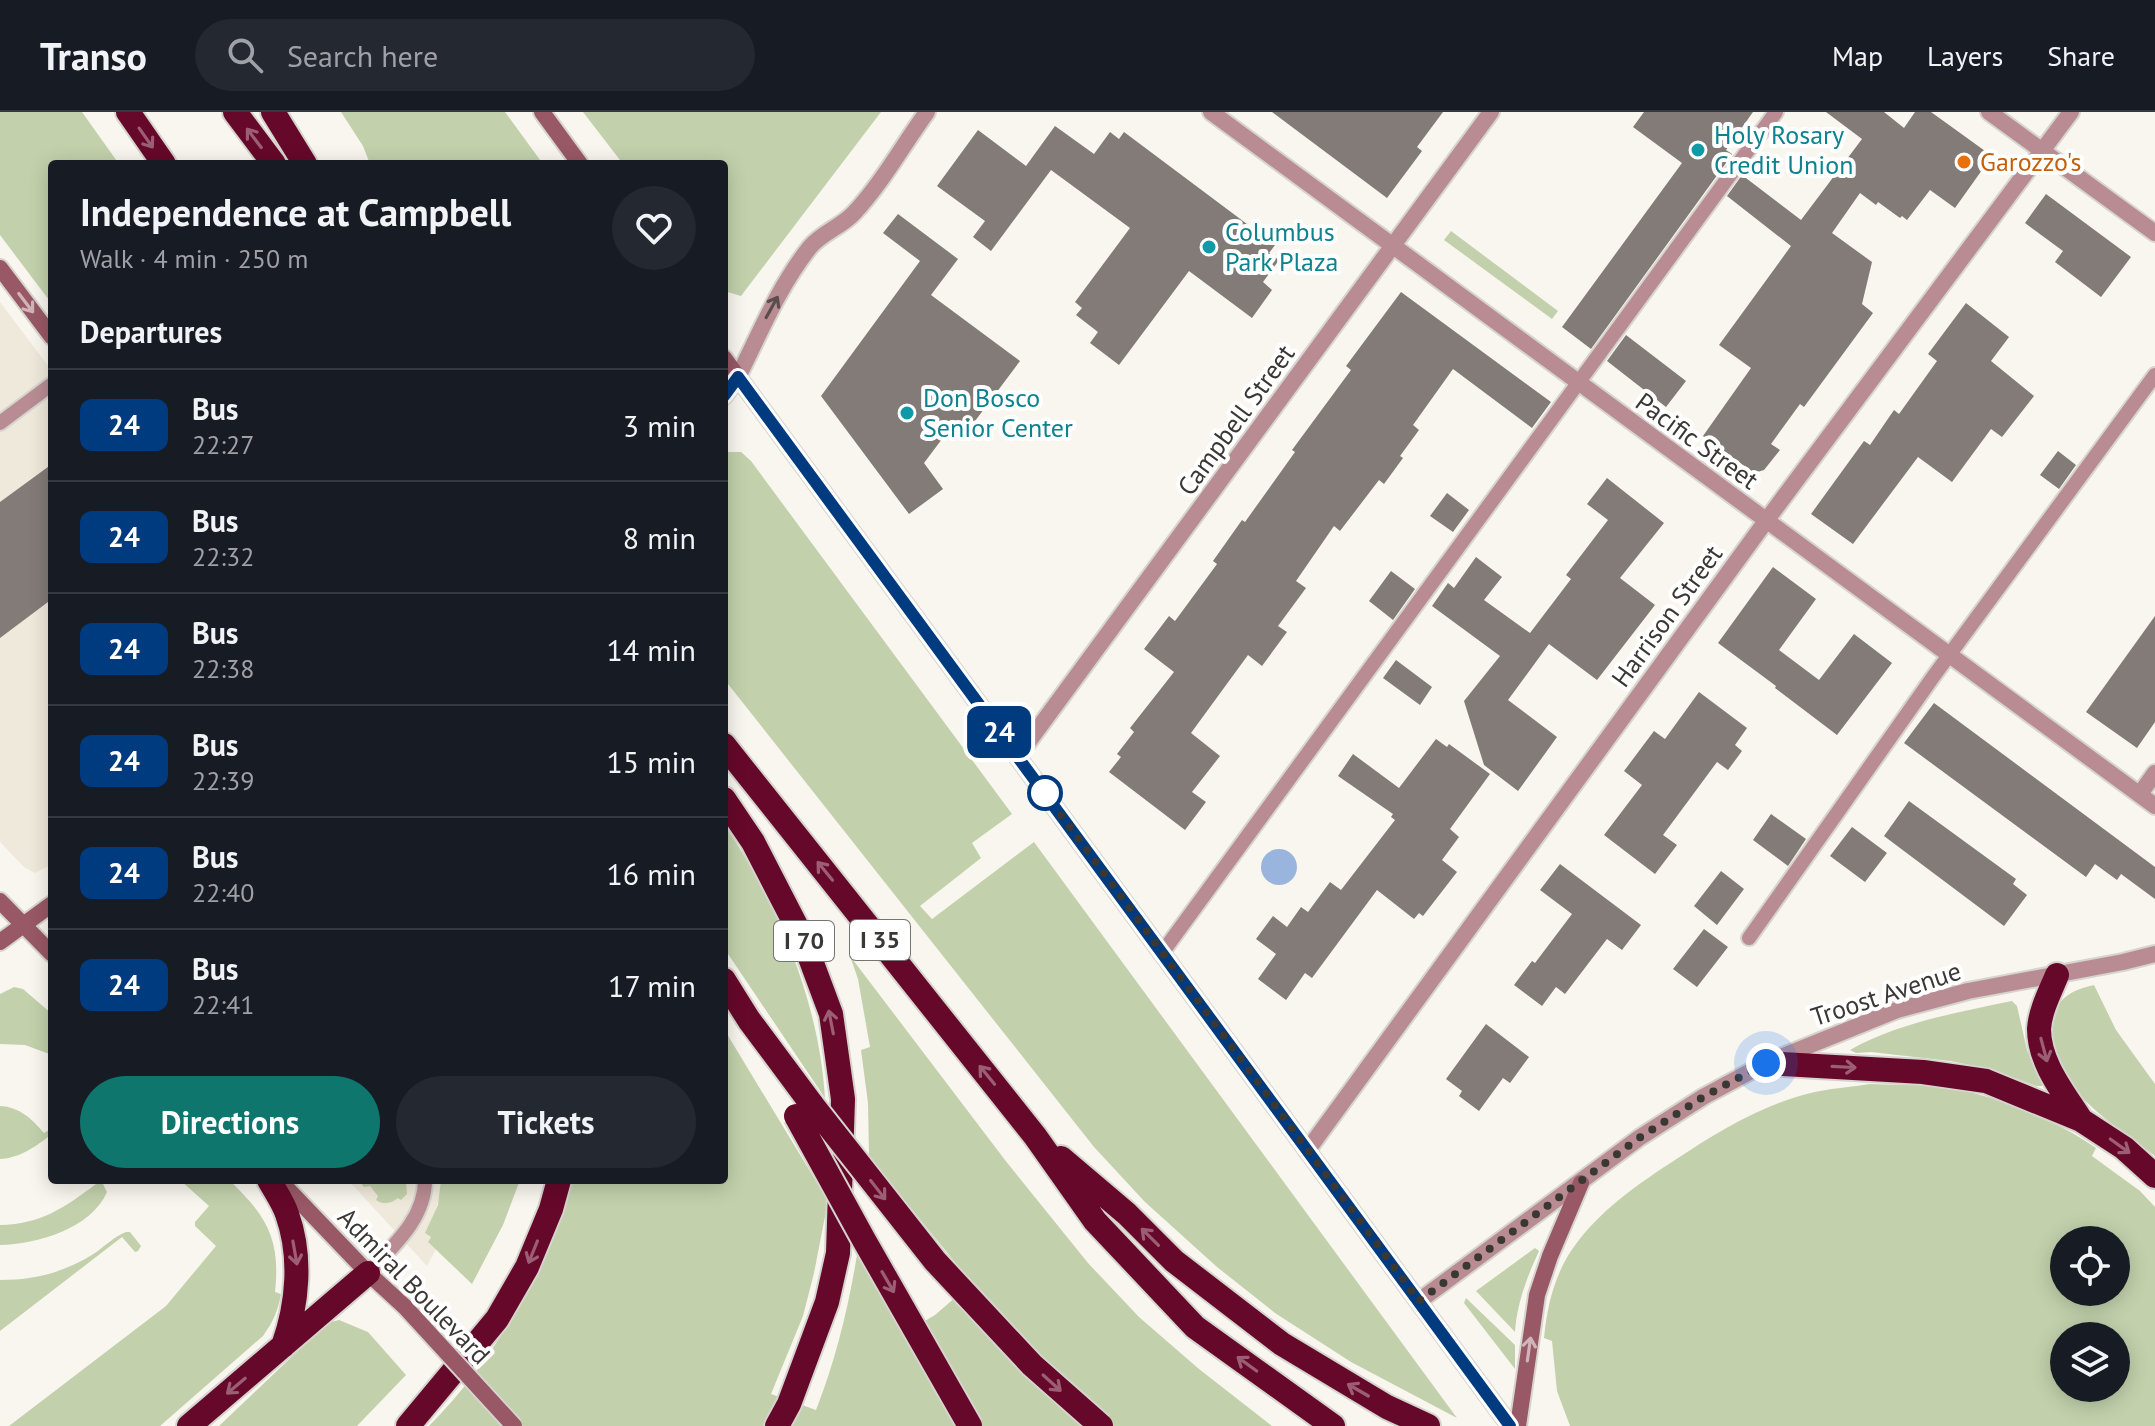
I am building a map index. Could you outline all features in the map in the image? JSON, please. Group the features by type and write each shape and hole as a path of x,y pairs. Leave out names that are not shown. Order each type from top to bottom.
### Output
{"highway":[{"path":"128,112 161,160"},
{"path":"235,112 271,160"},
{"path":"273,112 303,160"},
{"name":"I 35","path":"728,750 1035,1136 1095,1221 1195,1327 1333,1426"},
{"name":"I 70","path":"728,805 753,842 803,939 831,1014 843,1099 838,1253 827,1302 789,1404 777,1426"},
{"path":"2057,975 2039,1028 2043,1053 2056,1082 2081,1120"},
{"path":"728,986 804,1111 864,1240 970,1426"},
{"path":"1766,1063 1923,1072 1986,1081 2081,1120 2124,1148 2155,1176"},
{"path":"804,1111 935,1261 1032,1365 1101,1426"},
{"path":"1035,1136 1127,1214 1174,1261 1282,1344 1387,1407 1428,1426"},
{"path":"271,1184 287,1214 297,1264 293,1319 283,1346"},
{"path":"408,1426 497,1319 527,1267 558,1184"},
{"path":"189,1426 368,1273"}],"main road":[{"path":"542,112 577,160"},
{"path":"0,268 48,332"},
{"path":"728,363 1510,1426"},
{"path":"728,391 738,377"},
{"path":"0,901 48,950"},
{"path":"0,942 48,907"},
{"path":"1518,1426 1537,1295 1581,1183"},
{"name":"Admiral Boulevard","path":"283,1184 405,1307 514,1426"}],"street":[{"path":"738,377 771,307 810,247 822,234 841,225 862,204 927,112"},
{"name":"Pacific Street","path":"1211,112 2155,806"},
{"name":"Campbell Street","path":"1018,756 1491,112"},
{"path":"1989,112 2155,233"},
{"name":"Harrison Street","path":"1307,1151 1766,521 2071,112"},
{"path":"2140,794 2155,773"},
{"name":"Troost Avenue","path":"1419,1301 1639,1138 1690,1105 1766,1063 1897,1010 1968,991 2155,954"}],"lane":[{"path":"1162,953 1776,112"},
{"path":"1749,938 1950,655 2155,375"},
{"path":"0,423 48,387"},
{"path":"368,1273 404,1235 418,1214 425,1184"}],"shaded area":[{"path":"0,302 48,366 48,866 35,873 25,868 0,842"},
{"path":"352,1184 441,1184 428,1242 436,1249 427,1266"}],"green space":[{"path":"0,112 82,112 116,160 48,160 48,299 0,235"},
{"path":"341,112 505,112 540,160 368,160"},
{"path":"583,112 881,112 741,296 728,292 728,160 620,160"},
{"path":"1451,231 1558,311 1552,319 1444,240"},
{"path":"728,452 741,452 751,461 1012,814 972,843 981,858 920,906 932,919 1034,842 1457,1418 1351,1362 1275,1313 1217,1267 1145,1202 1094,1147 728,684"},
{"path":"728,830 778,920 805,990 821,1062 825,1098 728,954"},
{"path":"850,956 1005,1160 1088,1263 1139,1317 1272,1426 429,1426 476,1371 515,1312 547,1248 572,1184 728,1184 728,1036 828,1201 803,1316 771,1394 816,1410 841,1334 857,1255 903,1334 935,1315 972,1283 869,1157 868,1103 861,1050 870,1047 858,979"},
{"path":"2094,985 2116,1030 2155,1084 2155,1156 2086,1101 2060,1066 2053,1046 2054,1015 2061,1002 2071,993"},
{"path":"14,987 23,989 48,1011 48,1054 25,1045 0,1044 0,994"},
{"path":"2012,1001 2017,1006 2027,1050 2042,1086 1990,1069 1950,1061 1850,1050 1888,1032 1950,1014"},
{"path":"1870,1084 1933,1086 1975,1093 2018,1107 2078,1137 2096,1148 2092,1156 2140,1191 2155,1207 2155,1426 1570,1426 1557,1391 1552,1341 1544,1338 1549,1304 1571,1251 1606,1211 1634,1188 1694,1148 1778,1103 1822,1091"},
{"path":"0,1106 25,1115 44,1133 48,1130 48,1137 34,1147 0,1159"},
{"path":"96,1184 103,1184 107,1192 89,1216 76,1225 46,1238 0,1245 0,1225 40,1218"},
{"path":"184,1184 233,1184 253,1205 268,1229 276,1257 275,1292 281,1294 275,1316 263,1336 160,1426 9,1426 166,1306 216,1246 195,1226 209,1206"},
{"path":"361,1184 406,1184 407,1194 401,1200 398,1198 382,1203 376,1200 378,1196 370,1186"},
{"path":"441,1184 518,1184 503,1225 472,1284 428,1242 431,1237 425,1233 438,1205"},
{"path":"130,1232 141,1246 138,1251 135,1252 122,1237 0,1331 0,1280 61,1270 84,1260"},
{"path":"1535,1248 1539,1251 1523,1290 1515,1332 1476,1291"},
{"path":"1466,1298 1515,1345 1515,1369 1464,1303"},
{"path":"339,1320 368,1332 406,1375 357,1426 219,1426 323,1327"}],"water":[{"path":"1279,849 1292,854 1297,867 1292,880 1279,885 1266,880 1261,867 1266,854"}],"building":[{"path":"1272,112 1443,112 1417,147 1422,151 1387,198"},
{"path":"1644,112 1753,112 1726,150 1732,154 1726,163 1591,349 1562,327 1682,163 1633,127"},
{"path":"1826,112 1884,112 1904,128 1915,112 1931,112 1992,156 1955,208 1930,190 1907,220 1878,202 1876,205 1860,193 1832,233 1872,262 1862,304 1873,313 1804,407 1800,404 1771,444 1780,450 1764,470 1754,473 1703,436 1751,368 1719,345 1791,246 1727,196 1742,175 1801,220 1862,139"},
{"name":"Columbus Park Plaza","path":"1055,126 1094,154 1110,132 1119,139 1124,132 1275,245 1269,253 1279,260 1263,282 1272,290 1252,318 1189,271 1119,365 1090,343 1098,332 1076,315 1082,308 1075,302 1130,228 1051,170 991,251 973,237 985,221 937,186 978,130 1026,166"},
{"path":"2046,194 2131,257 2101,297 2055,262 2063,251 2025,223"},
{"name":"Don Bosco Senior Center","path":"898,214 958,259 931,295 1020,361 960,441 948,431 924,463 943,489 909,514 821,396 920,261 883,233"},
{"path":"1401,292 1551,402 1532,428 1453,369 1413,425 1419,430 1384,484 1379,480 1340,531 1334,526 1296,581 1306,588 1278,626 1287,632 1262,666 1248,655 1191,733 1220,756 1192,792 1206,802 1185,830 1109,772 1121,757 1117,754 1134,732 1130,728 1174,672 1144,649 1169,616 1175,621 1217,564 1213,561 1295,452 1292,450 1351,370 1346,366"},
{"path":"1966,303 2009,337 1991,361 2034,396 2002,437 1991,429 1952,482 1918,457 1853,544 1811,514 1864,441 1870,445 1894,410 1899,414 1937,361 1928,354"},
{"path":"1626,335 1686,381 1666,407 1607,361"},
{"path":"2058,451 2076,465 2059,489 2040,475"},
{"path":"48,467 48,602 0,638 0,502"},
{"path":"1607,478 1664,523 1620,578 1655,605 1597,680 1549,644 1508,700 1557,737 1518,791 1484,765 1464,701 1500,656 1432,606 1448,583 1454,588 1476,557 1502,577 1484,600 1530,633 1571,579 1566,575 1608,520 1587,504"},
{"path":"1447,493 1469,510 1453,532 1430,516"},
{"path":"1773,567 1816,599 1779,650 1819,680 1854,634 1892,663 1837,735 1718,643"},
{"path":"1391,571 1415,589 1393,620 1369,601"},
{"path":"2155,616 2155,722 2137,748 2086,712"},
{"path":"1396,660 1432,687 1420,705 1383,678"},
{"path":"1699,692 1747,728 1735,745 1742,751 1728,770 1717,762 1663,835 1677,845 1655,874 1604,835 1642,785 1624,771 1654,731 1665,739"},
{"path":"1934,703 2155,867 2155,899 2121,874 2117,880 2095,864 2086,877 1904,743"},
{"path":"1436,739 1447,747 1449,744 1490,774 1450,829 1459,837 1442,860 1457,872 1423,916 1419,913 1414,919 1377,890 1312,978 1305,973 1286,1000 1258,979 1276,954 1256,939 1273,916 1287,927 1301,907 1308,912 1330,882 1341,890 1395,820 1391,817 1393,814 1338,776 1353,754 1399,788"},
{"path":"1909,801 2016,879 2013,884 2027,895 2004,926 1884,836"},
{"path":"1771,814 1806,839 1788,866 1753,840"},
{"path":"1852,827 1887,853 1865,882 1830,856"},
{"path":"1560,864 1641,925 1622,950 1607,939 1565,994 1556,987 1542,1006 1514,985 1572,914 1540,890"},
{"path":"1721,871 1744,889 1717,925 1694,906"},
{"path":"1704,929 1728,947 1697,987 1673,969"},
{"path":"1486,1024 1529,1057 1510,1083 1503,1078 1479,1111 1459,1096 1462,1091 1446,1079"}],"bus line":[{"name":"24","path":"728,391 738,377 1510,1426"}],"place":[{"name":"Holy Rosary Credit Union","path":"1698,150"},
{"name":"Garozzo's","path":"1964,162"},
{"name":"Columbus Park Plaza","path":"1209,247"},
{"name":"Don Bosco Senior Center","path":"907,413"}],"route":[{"path":"1045,793 1036,781 1419,1301 1639,1138 1703,1097 1766,1063"}]}
